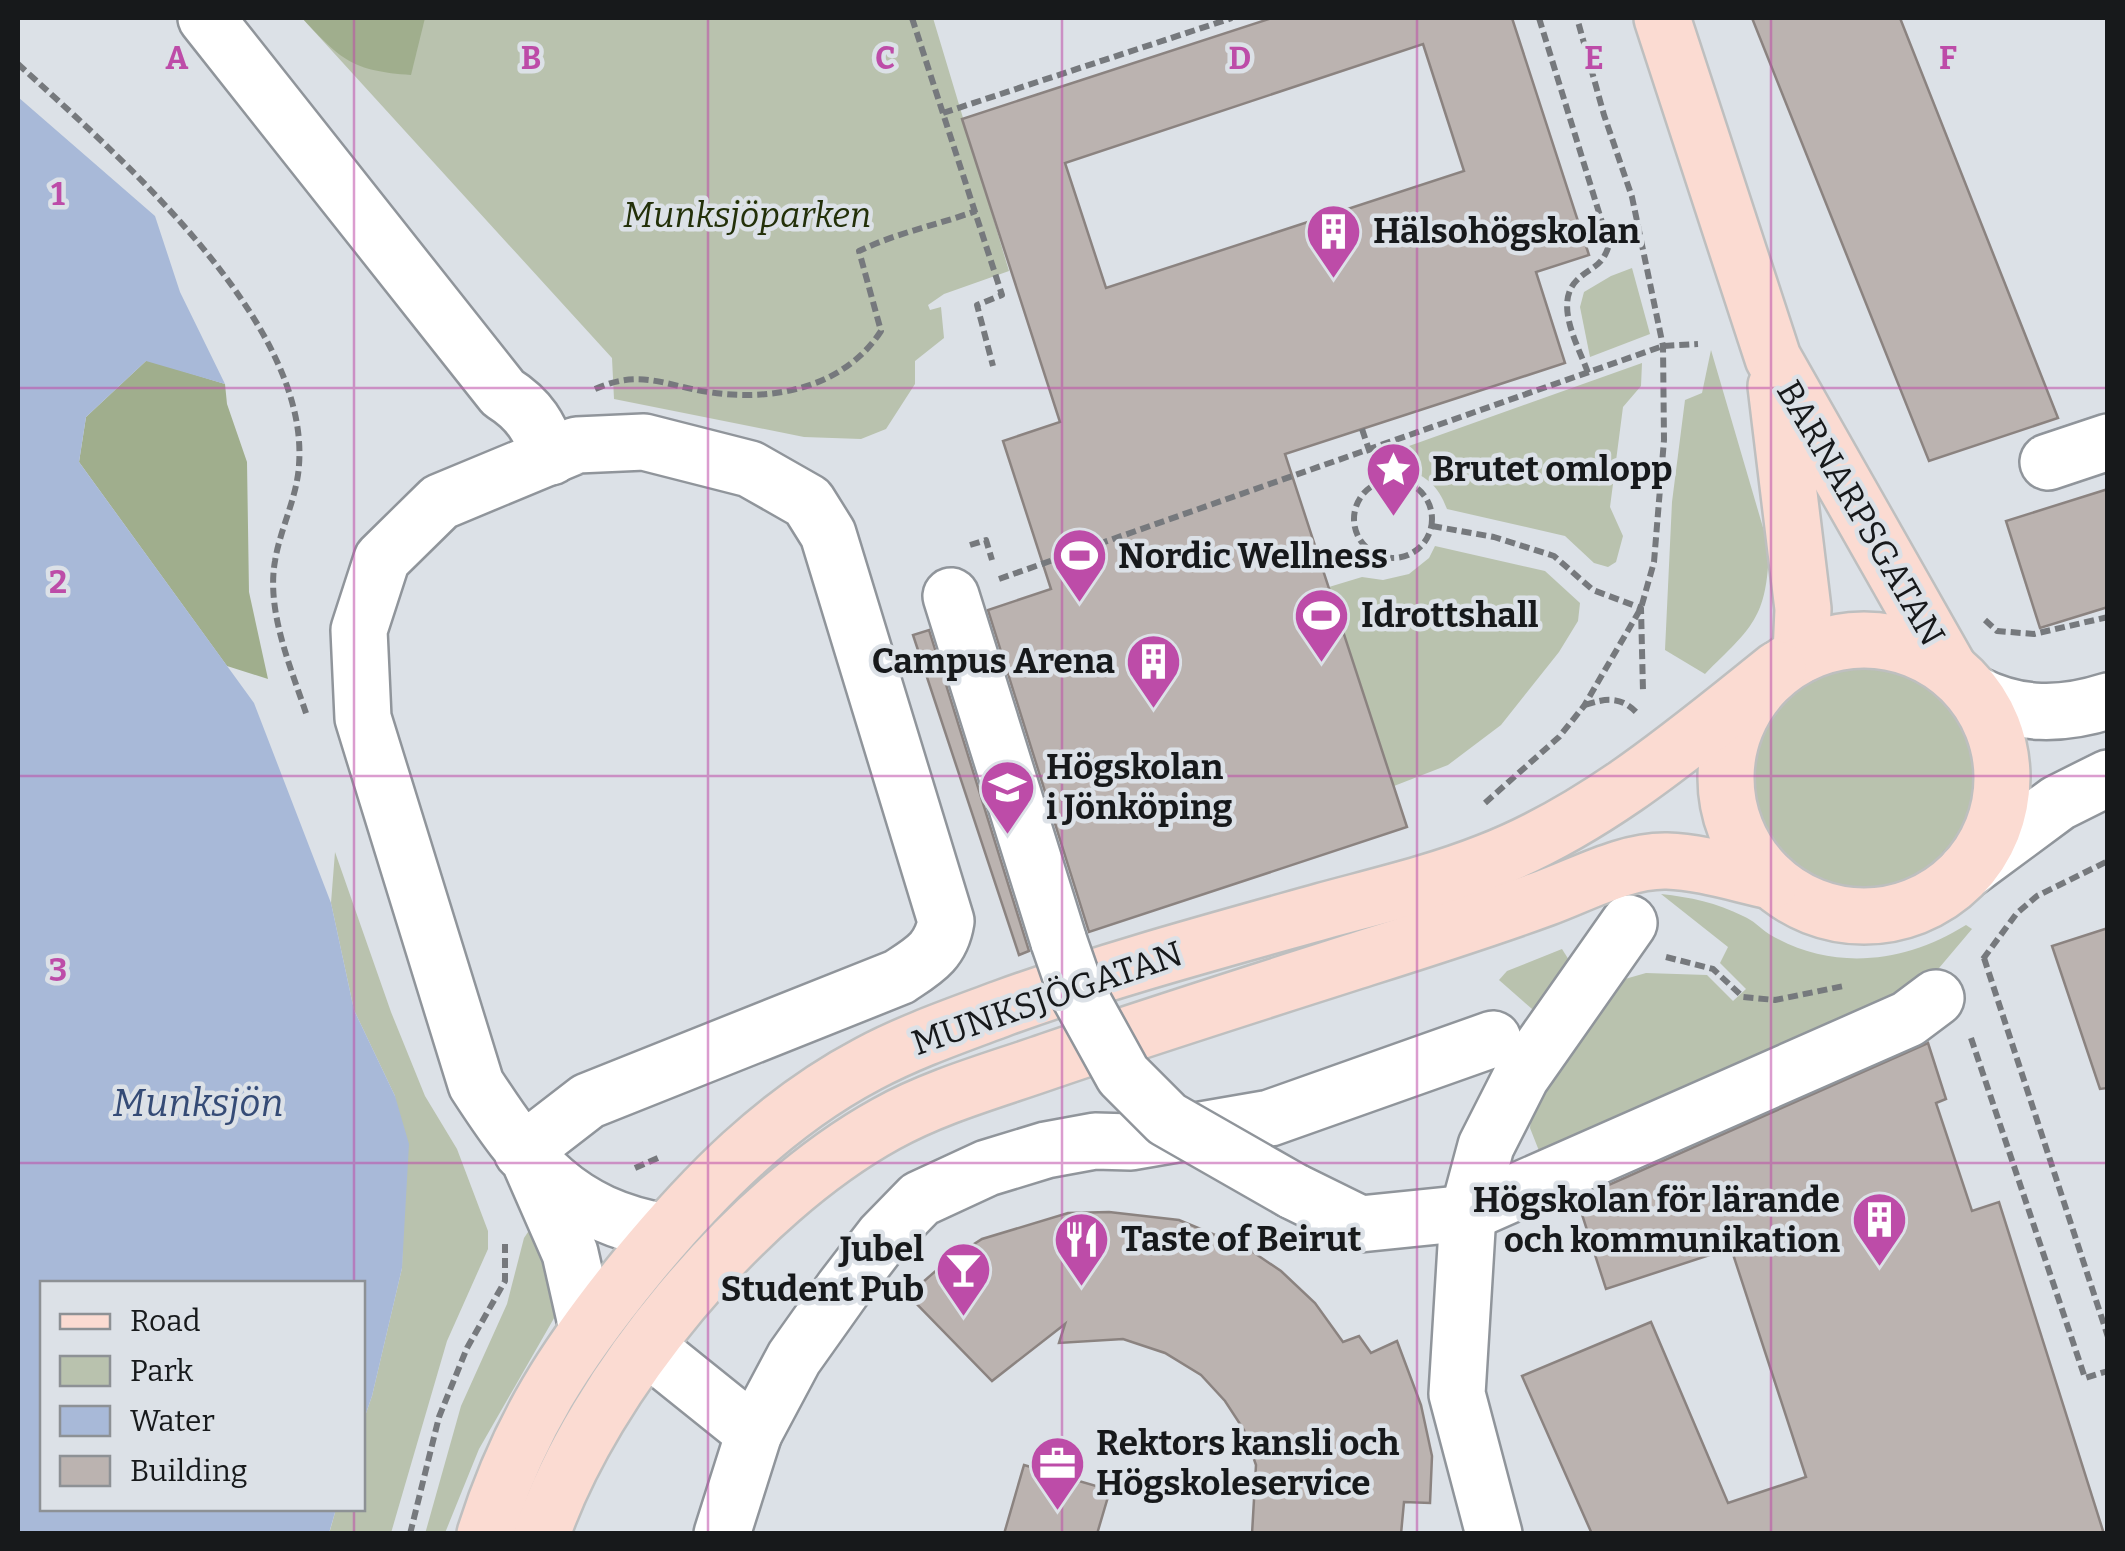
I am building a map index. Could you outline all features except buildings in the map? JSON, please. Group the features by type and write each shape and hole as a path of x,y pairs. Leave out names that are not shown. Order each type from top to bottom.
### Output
{"main road":[{"name":"BARNARPSGATAN","path":"1662,18 1773,358 1804,610 1790,662"},
{"name":"BARNARPSGATAN","path":"1773,358 1962,681"},
{"path":"1877,640 1915,649 1962,681 1993,728 2002,765 2000,804 1988,840 1966,871 1932,899 1892,914 1848,916 1807,905 1771,881 1746,850 1730,814 1726,774 1733,734 1750,698 1790,662 1838,642 1877,640"},
{"name":"MUNKSJÖGATAN","path":"485,1534 503,1475 522,1436 587,1328 728,1164 796,1111 867,1064 1051,991 1489,862 1598,804 1677,750 1790,662"},
{"name":"MUNKSJÖGATAN","path":"542,1534 562,1480 592,1427 647,1347 692,1291 756,1221 804,1180 888,1123 1192,1012 1477,922 1623,868 1666,861 1771,881"}],"street":[{"path":"206,18 503,393 523,406 546,444"},
{"path":"526,1157 588,1100 899,977 933,954 943,939 946,921 828,534 808,502 750,469 644,442 546,444 440,502 382,559 359,630 363,718 476,1084 526,1157 570,1253 587,1328"},
{"path":"2048,462 2108,442"},
{"path":"951,596 1075,988 1124,1075 1167,1119 1360,1224 1468,1213 1908,1019 1936,998"},
{"path":"1962,681 1996,705 2026,712 2082,709 2108,701"},
{"path":"1966,871 2058,802 2108,778"},
{"path":"1494,1534 1457,1394 1468,1213 1486,1146 1521,1077 1629,923"},
{"path":"722,1534 754,1433 794,1358 883,1236 920,1199 988,1168 1046,1150 1095,1141 1131,1142 1270,1118 1493,1039"},
{"path":"526,1157 594,1211 624,1223 666,1232"},
{"path":"647,1347 754,1433"}],"path":[{"path":"912,18 1002,296 977,305 993,366"},
{"path":"943,113 1232,18"},
{"path":"1538,18 1609,245 1606,256 1576,281 1566,303 1588,373"},
{"path":"1480,806 1559,737 1584,706 1641,608 1654,562 1664,440 1663,346 1632,197 1577,18"},
{"path":"18,64 135,173 190,232 240,295 271,347 294,412 300,464 275,558 272,590 291,670 310,724"},
{"path":"546,444 565,406 598,387 633,377 712,392 754,394 811,387 840,373 867,352 881,331 859,251 884,239 976,210"},
{"path":"951,596 1663,346 1698,344"},
{"path":"1362,429 1380,483"},
{"path":"1403,482 1415,487 1430,506 1432,526 1425,541 1406,556 1393,559 1368,550 1354,528 1354,514 1366,491 1380,483 1403,482"},
{"path":"1432,526 1494,537 1554,556 1593,590 1641,608"},
{"path":"1641,608 1643,691"},
{"path":"1972,608 1997,631 2034,634 2108,617"},
{"path":"1584,706 1612,698 1634,709 1643,720"},
{"path":"2108,861 2037,896 2016,913 1984,958 1936,998 1970,1034 2085,1378 2108,1371"},
{"path":"1984,958 2108,1338"},
{"path":"1713,969 1743,997"}],"green space":[{"name":"Munksjöparken","path":"302,18 933,18 1009,271 944,294 928,305 930,310 941,307 944,338 915,361 915,384 886,429 861,439 804,437 614,399 612,358"},
{"path":"302,18 425,18 411,75 375,70 349,61"},
{"path":"1632,268 1650,334 1590,357 1580,307 1584,292"},
{"path":"1711,350 1769,548 1765,591 1754,620 1705,674 1665,650 1672,502 1685,400 1702,393"},
{"path":"147,360 225,384 227,404 247,462 249,592 268,679 227,666 79,462 86,417"},
{"path":"1642,363 1641,386 1623,407 1610,507 1623,536 1616,562 1608,567 1594,563 1565,536 1447,509 1430,482 1400,468 1395,451"},
{"path":"1435,546 1545,571 1580,603 1578,621 1559,652 1501,725 1448,765 1394,786 1329,587 1362,577 1383,580 1409,574 1429,558"},
{"path":"1862,665 1905,674 1941,698 1965,734 1974,777 1965,820 1941,856 1905,880 1862,889 1819,880 1783,856 1759,820 1750,777 1759,734 1783,698 1819,674"},
{"path":"335,852 391,1012 425,1096 457,1149 488,1231 488,1249 447,1341 391,1533 329,1534 335,1511 365,1511 365,1416 402,1268 403,1216 395,1096 354,1010 331,903"},
{"path":"1661,894 1723,908 1793,946 1843,958 1894,955 1943,938 1966,925 1972,929 1923,987 1545,1166 1530,1128 1532,1110 1611,983 1646,973 1707,975 1733,1001 1746,989 1720,963 1728,947"},
{"path":"1562,949 1574,968 1539,1015 1499,980 1507,971"},
{"path":"536,1220 557,1313 479,1449 445,1533 425,1534 461,1406 507,1304 524,1238"}],"water":[{"name":"Munksjön","path":"18,97 155,216 180,292 225,384 146,361 86,417 79,462 254,703 331,903 354,1010 395,1096 409,1144 402,1268 365,1416 365,1281 40,1281 40,1511 335,1511 329,1533 18,1533"}],"place":[{"name":"Hälsohögskolan","path":"1334,280"},
{"name":"Brutet omlopp","path":"1393,518"},
{"name":"Nordic Wellness","path":"1079,605"},
{"name":"Idrottshall","path":"1322,664"},
{"name":"Campus Arena","path":"1154,710"},
{"name":"Högskolan i Jönköping","path":"1007,836"},
{"name":"Högskolan för lärande och kommunikation","path":"1879,1269"},
{"name":"Taste of Beirut","path":"1082,1288"},
{"name":"Jubel Student Pub","path":"963,1318"},
{"name":"Rektors kansli och Högskoleservice","path":"1057,1512"}]}
